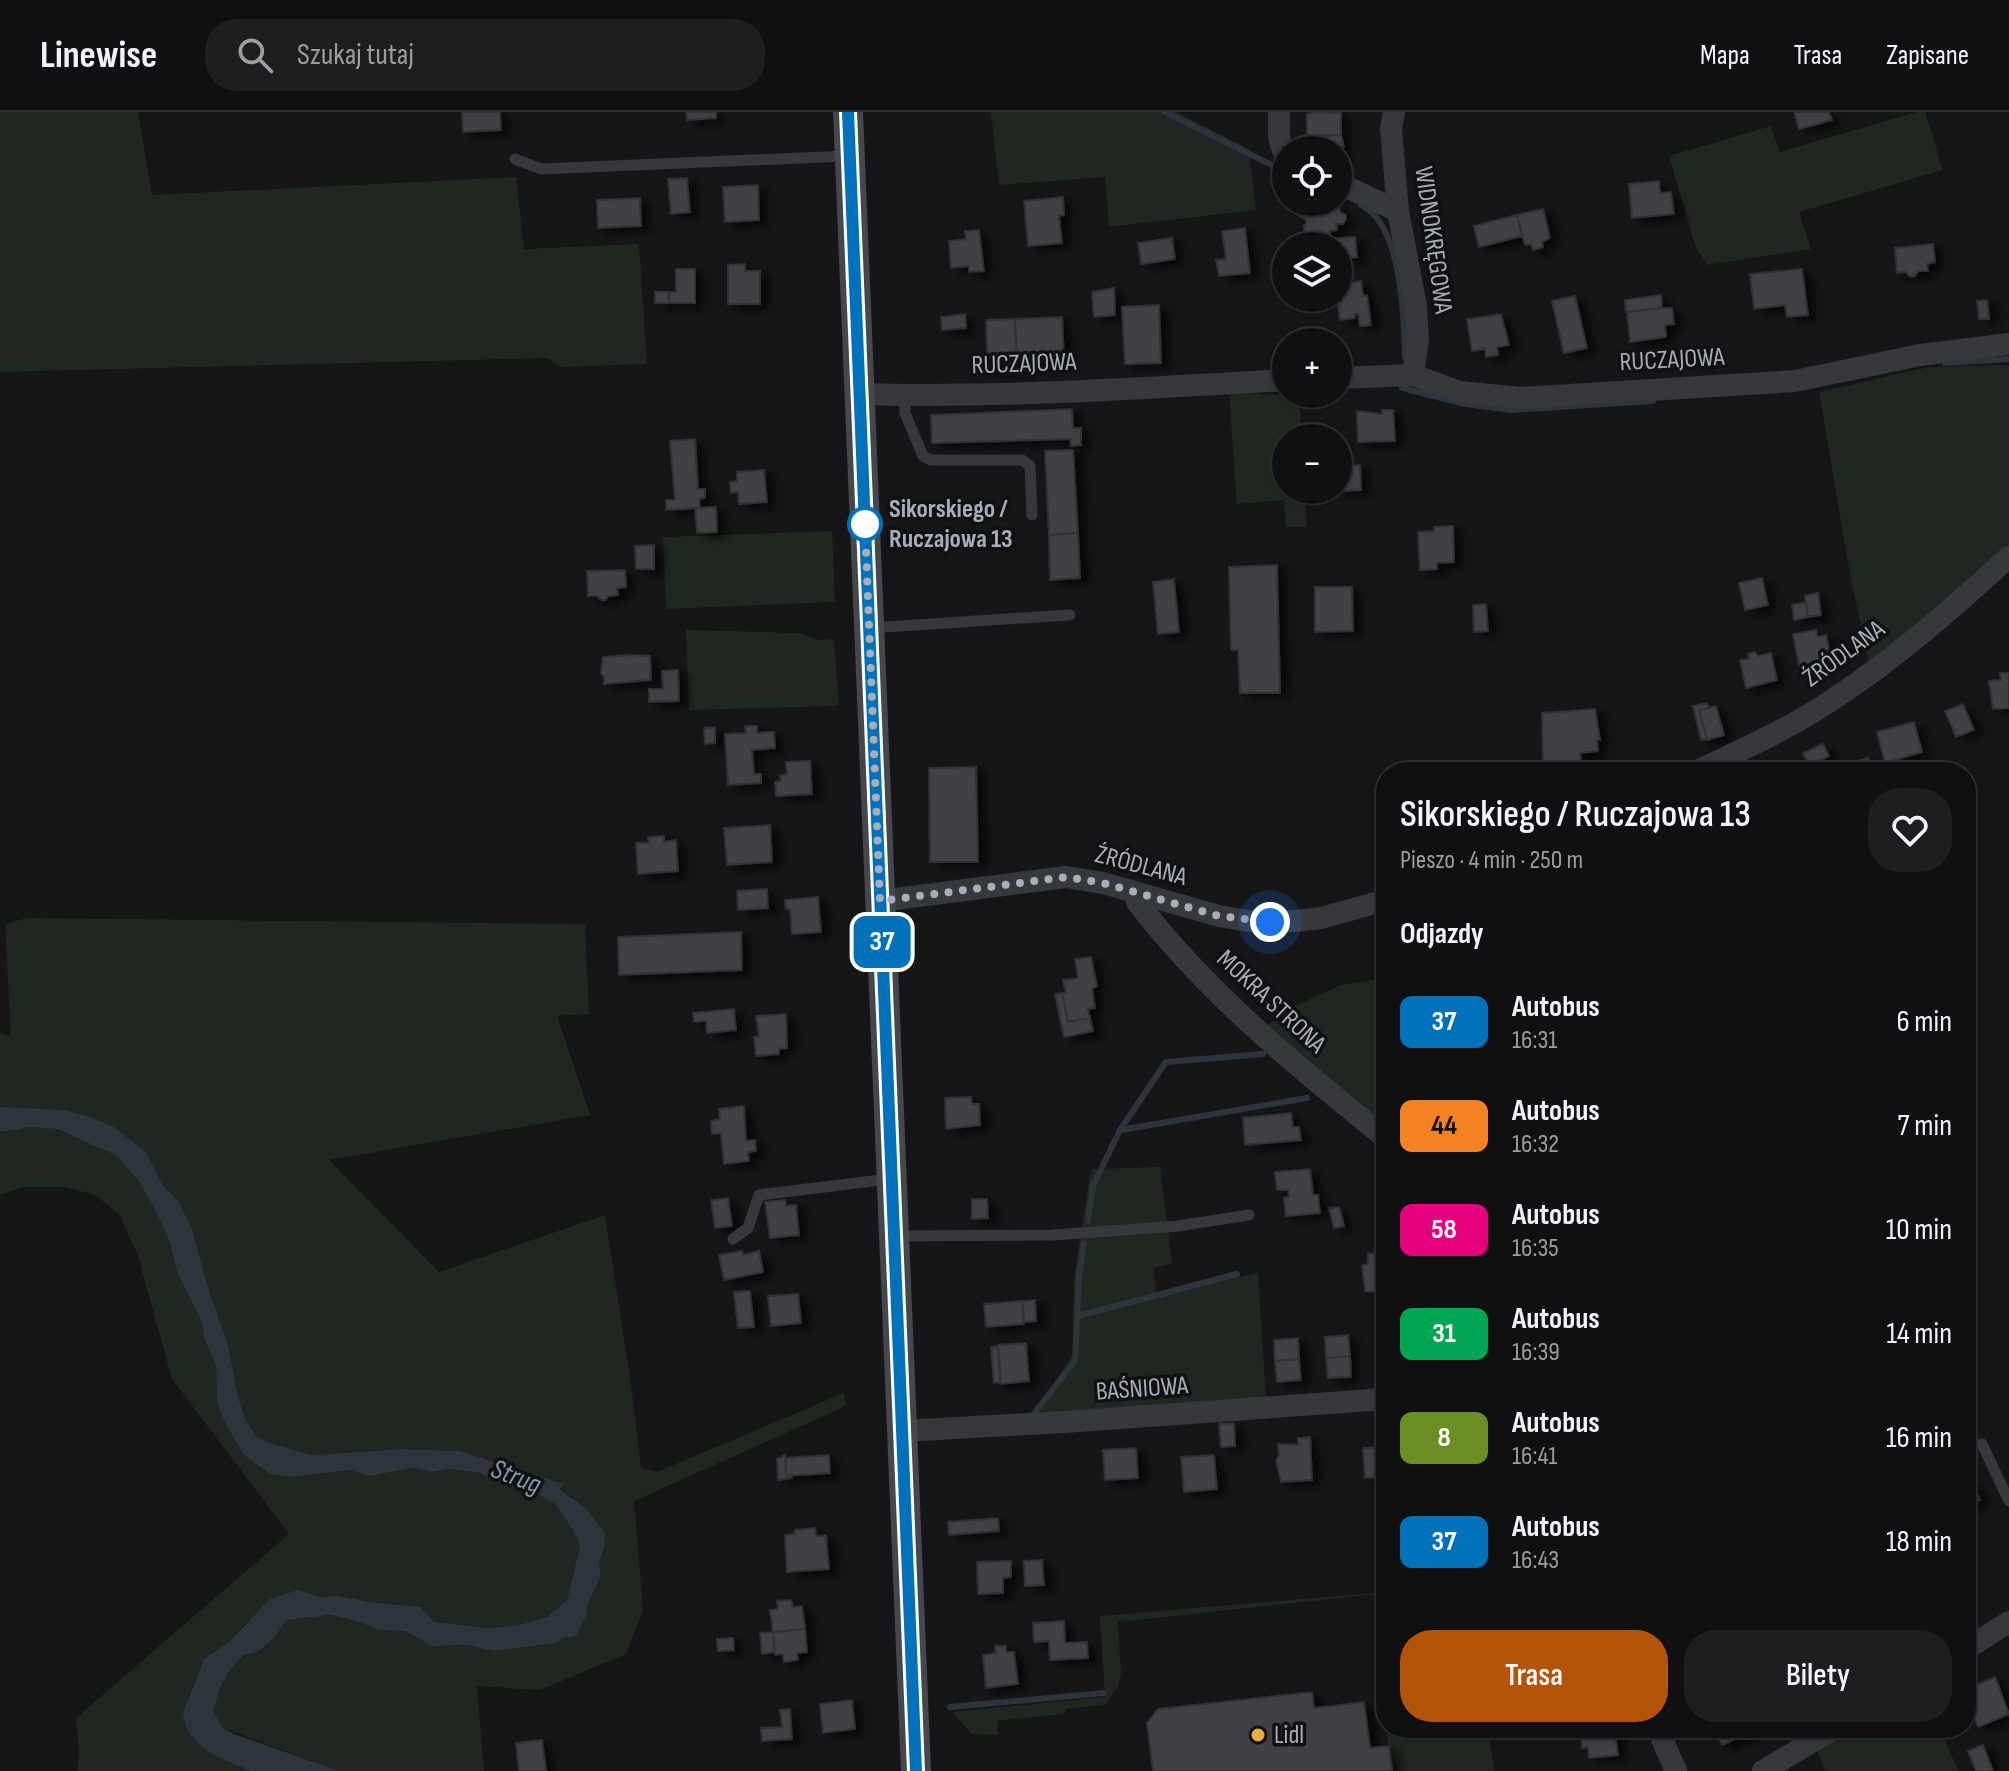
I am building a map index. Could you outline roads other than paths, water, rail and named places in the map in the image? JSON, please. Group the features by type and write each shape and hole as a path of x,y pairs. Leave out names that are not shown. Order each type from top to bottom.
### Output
{"main road":[{"path":"848,112 916,1771"}],"street":[{"path":"1279,112 1279,136"},
{"name":"WIDNOKRĘGOWA","path":"1394,112 1391,129 1398,211 1416,306 1418,339 1413,375"},
{"path":"1352,190 1398,211"},
{"name":"RUCZAJOWA","path":"1352,377 1413,375 1460,392 1486,397 1521,398 1795,381 1920,355 2009,344"},
{"name":"RUCZAJOWA","path":"859,394 905,395 1272,381"},
{"name":"ŹRÓDLANA","path":"1716,762 1779,732 1868,675 1956,605 2009,557"},
{"name":"ŹRÓDLANA","path":"880,901 1066,877 1083,878 1219,916 1270,922 1321,918 1376,903"},
{"name":"MOKRA STRONA","path":"1137,893 1137,902 1179,955 1286,1056 1376,1130"},
{"name":"BAŚNIOWA","path":"902,1431 1376,1400"},
{"path":"1976,1643 2009,1622"},
{"path":"1661,1738 1676,1771"},
{"path":"1763,1771 1818,1738"}],"lane":[{"path":"515,159 541,169 850,156"},
{"path":"905,395 905,413 923,456 931,460 1022,460 1030,466 1032,515"},
{"path":"869,628 1070,615"},
{"path":"733,1239 748,1228 759,1195 891,1179"},
{"path":"893,1236 1052,1235 1178,1226 1249,1215"},
{"path":"1982,1444 2009,1501"}],"water":[{"name":"Strug","path":"0,1107 62,1110 87,1116 114,1127 147,1153 163,1185 178,1200 193,1232 228,1344 238,1397 245,1418 256,1436 312,1455 401,1449 460,1451 563,1484 560,1489 585,1508 605,1533 599,1564 601,1576 576,1636 556,1643 495,1651 466,1645 432,1646 405,1631 379,1630 331,1615 287,1620 274,1638 258,1652 244,1655 229,1671 213,1711 223,1728 234,1734 340,1771 251,1771 219,1758 202,1747 185,1724 183,1712 204,1659 229,1642 270,1599 298,1590 321,1597 338,1596 421,1607 434,1622 489,1628 519,1625 547,1617 567,1600 580,1546 555,1504 533,1491 504,1486 480,1473 449,1469 434,1472 413,1468 369,1476 349,1470 291,1477 270,1474 243,1454 223,1419 217,1401 216,1366 204,1339 202,1323 177,1272 170,1242 137,1179 117,1156 57,1129 30,1127 0,1132"}],"waterway":[{"path":"1165,112 1272,165"},
{"path":"1361,205 1375,215 1393,251 1401,297 1405,357"},
{"path":"1945,363 2009,359"},
{"path":"1402,388 1465,404 1512,410 1653,401"},
{"path":"1088,1221 1093,1186 1120,1130 1166,1062 1263,1054"},
{"path":"1121,1130 1307,1098"},
{"path":"1032,1416 1075,1361 1079,1276 1084,1243"},
{"path":"1078,1316 1237,1274"},
{"path":"950,1707 1104,1693"}],"place":[{"name":"Sikorskiego / Ruczajowa 13","path":"865,524"},
{"name":"Lidl","path":"1258,1735"}]}
